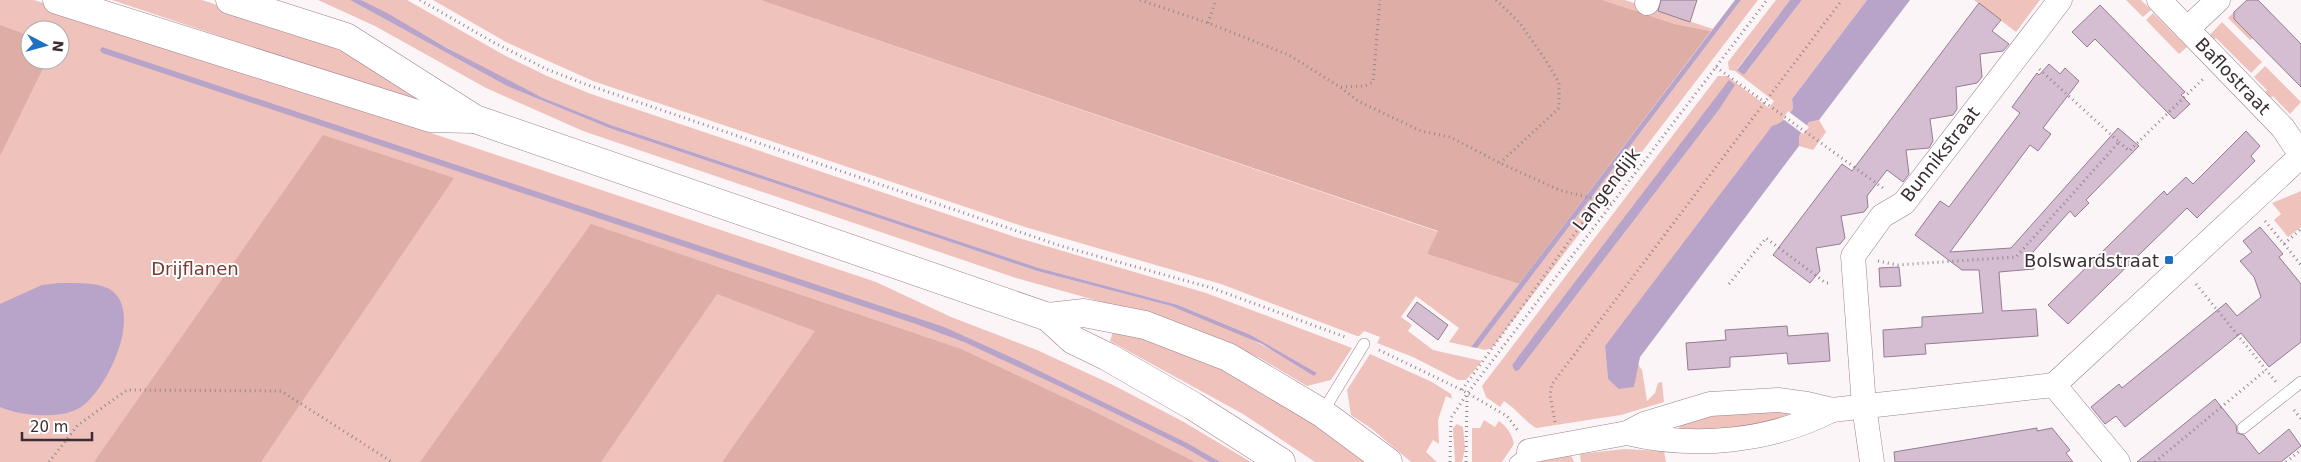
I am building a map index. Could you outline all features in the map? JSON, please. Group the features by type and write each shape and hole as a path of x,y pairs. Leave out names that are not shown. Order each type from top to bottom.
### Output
{"main road":[{"path":"57,0 430,118 475,119"},
{"path":"230,0 346,38 475,119 1048,317 1073,340 1108,357 1193,406 1281,462"},
{"path":"1048,317 1084,313 1145,325 1228,357 1322,413 1388,462"}],"street":[{"name":"Bunnikstraat","path":"1853,256 1882,216 1904,204 2060,0"},
{"name":"Baflostraat","path":"2159,0 2283,128 2301,156"},
{"path":"2187,29 2218,0"},
{"path":"1627,433 1650,438 1715,441 1781,430 1807,422 1832,410 2054,385 2301,156"},
{"path":"1853,256 1864,406 1872,462"},
{"path":"2054,385 2118,462"},
{"path":"1522,456 1560,444 1627,433 1659,419 1718,404 1778,400 1832,410"}],"lane":[{"path":"1322,413 1364,344"},
{"path":"2243,428 2301,382"}],"path":[{"path":"420,0 491,41 546,69 585,84 1061,246 1212,288 1364,344 1402,360 1462,390 1507,416 1520,433 1522,456"},
{"path":"1140,0 1208,23 1289,55 1340,87 1358,101 1421,132 1450,137 1500,163 1559,190 1613,204"},
{"path":"1208,23 1216,0"},
{"path":"1340,87 1365,86 1373,82 1380,0"},
{"path":"1496,0 1519,22 1550,67 1558,82 1559,108 1500,163"},
{"name":"Langendijk","path":"1450,462 1451,418 1467,394 1767,0"},
{"path":"1560,444 1551,408 1550,395 1552,384 1842,0"},
{"path":"2020,52 2129,151 2219,62"},
{"path":"1716,67 1904,204"},
{"path":"1853,256 1896,265 2016,257 2119,142"},
{"path":"2258,196 2272,214 2265,221 2301,265"},
{"path":"1462,390 1599,200"},
{"path":"2284,244 2301,230"},
{"path":"1729,284 1766,238 1826,283 1855,282"},
{"path":"2183,267 2286,394"},
{"path":"2155,462 2266,370"},
{"path":"49,462 78,425 127,390 281,391 392,462"},
{"path":"1466,462 1467,394"},
{"path":"2286,462 2301,450"}],"green space":[{"name":"Drijflanen","path":"0,0 34,0 876,282 951,317 1037,350 1113,385 1182,421 1251,462 0,462"},
{"path":"112,0 202,0 294,31 353,56 441,110"},
{"path":"318,0 350,0 507,86 609,128 1037,271 1171,306 1233,330 1317,373 1251,335 1178,305 1039,268 611,125 509,82 361,0 407,0 504,55 547,76 591,94 1015,237 1206,293 1352,348 1331,380 1307,386 1260,358 1185,325 1016,278 583,131 486,88 375,26"},
{"path":"433,0 760,0 1439,232 1427,254 1519,284 1471,347 1449,342 1459,328 1416,296 1401,317 1412,325 1408,331 1433,350 1482,361 1466,380 1458,380 1413,357 1377,343 1380,337 1364,331 1357,336 1221,284 1025,227 593,81 506,42"},
{"path":"1603,0 1625,0 1713,29 1711,31 1675,24"},
{"path":"1741,0 1758,0 1492,348 1485,350 1477,348"},
{"path":"1776,0 1790,0 1737,69 1744,75 1802,0 1867,0 1792,99 1793,109 1785,120 1605,346 1608,379 1619,388 1634,387 1638,364 1642,370 1647,401 1655,393 1658,383 1662,382 1664,402 1621,415 1536,428 1504,401 1500,407 1486,397 1482,386 1718,76 1727,76 1769,108 1774,101 1735,71 1729,70 1728,62","holes":["1730,81 1718,111 1519,370 1512,365"]},
{"path":"1974,0 2040,0 2016,32"},
{"path":"2126,0 2141,0 2151,10 2143,17"},
{"path":"2234,12 2234,19 2253,38 2250,40 2228,18"},
{"path":"2153,13 2187,47 2179,54 2146,20"},
{"path":"2222,22 2262,62 2251,73 2216,38 2211,42 2207,38"},
{"path":"2265,66 2301,102 2290,114 2273,96 2267,100 2263,95 2267,90 2254,77"},
{"path":"1819,120 1826,132 1813,150 1799,146 1799,136 1809,122"},
{"path":"2301,191 2301,227 2288,237 2274,220 2281,214 2272,203"},
{"path":"1113,332 1153,341 1173,348 1249,381 1293,407 1372,462 1315,462 1243,414 1110,341"},
{"path":"1370,354 1432,382 1451,394 1452,399 1446,396 1438,420 1439,444 1433,440 1426,452 1437,462 1411,462 1372,429 1351,415 1347,390"},
{"path":"1803,410 1769,426 1680,431 1679,425 1701,414"},
{"path":"1484,420 1495,427 1499,421 1507,428 1512,437 1514,444 1502,462 1472,462 1472,428 1480,428"},
{"path":"1457,424 1463,427 1465,448 1462,462 1455,462 1453,428"},
{"path":"1624,449 1664,451 1666,462 1581,462 1580,454"},
{"path":"1571,455 1574,462 1541,462 1542,460"}],"shaded area":[{"path":"350,0 361,0 387,13 447,48 541,97 611,125 1039,268 1178,305 1251,335 1317,373 1314,376 1262,344 1171,306 1037,271 609,128 507,86"},
{"path":"760,0 1603,0 1675,24 1711,31 1519,284 1427,254 1438,231"},
{"path":"1735,0 1741,0 1477,348 1471,347"},
{"path":"1790,0 1802,0 1744,75 1737,70"},
{"path":"1867,0 1910,0 1819,120 1809,122 1799,136 1799,146 1640,357 1634,387 1619,389 1608,379 1605,346 1772,126 1782,122 1793,109 1792,99"},
{"path":"0,25 20,32 20,70 42,70 0,156"},
{"path":"102,47 944,327 1017,360 1187,443 1220,462 1210,462 1184,447 1061,387 964,342 916,324 102,53 100,50"},
{"path":"1729,80 1735,85 1718,111 1519,370 1515,371 1512,365"},
{"path":"323,135 454,178 261,462 94,462"},
{"path":"591,224 961,349 1095,412 1195,462 722,462 815,331 717,294 601,462 420,462"},
{"path":"59,283 106,287 120,301 124,316 123,333 111,369 91,398 73,411 63,414 41,415 18,413 0,407 0,304 42,285"}],"pier":[{"path":"1788,111 1809,127 1803,134 1783,119"}],"building":[{"path":"1661,0 1697,0 1690,22 1658,11"},
{"path":"2247,0 2258,0 2301,44 2301,87 2234,19 2234,12"},
{"path":"1979,3 2001,20 1992,31 2009,44 2003,51 1980,54 1982,77 1977,83 1956,87 1957,109 1953,115 1930,119 1933,141 1929,148 1906,150 1909,174 1903,182 1887,170 1867,196 1868,207 1864,212 1841,216 1845,238 1840,244 1816,248 1820,271 1810,283 1773,255 1842,164 1852,171"},
{"path":"2100,5 2185,92 2181,95 2190,104 2174,119 2095,39 2087,47 2072,32"},
{"path":"2049,64 2060,74 2065,68 2079,81 2043,128 2051,134 2038,151 2030,145 1950,252 2011,248 2118,128 2139,146 2086,200 2089,203 2075,217 2070,211 2033,252 2034,269 1999,272 2002,311 2036,309 2038,336 1925,344 1926,354 1884,357 1883,330 1922,327 1922,317 1983,313 1979,270 1962,270 1915,235 1940,201 1949,207 2020,113 2012,107 2037,73 2039,75"},
{"path":"2246,131 2260,146 2251,156 2255,161 2197,218 2187,208 2068,324 2048,305 2164,191 2167,195 2186,177 2193,184"},
{"path":"2260,227 2283,254 2279,257 2301,284 2301,342 2269,367 2241,333 2125,427 2116,416 2105,424 2091,407 2119,384 2122,388 2226,303 2237,316 2261,297 2254,277 2240,261 2252,252 2243,241"},
{"path":"1899,267 1901,286 1880,287 1879,268"},
{"path":"1417,302 1448,325 1438,340 1407,316"},
{"path":"1787,326 1788,336 1828,333 1830,361 1788,364 1787,353 1730,357 1730,367 1688,370 1686,343 1726,340 1725,330"},
{"path":"2215,399 2236,425 2237,433 2244,435 2259,454 2289,429 2301,446 2281,462 2137,462"},
{"path":"2037,428 2037,431 2052,428 2070,450 2066,453 2073,462 1895,462 1894,452"}],"place":[{"name":"Bolswardstraat","path":"2169,260"}]}
